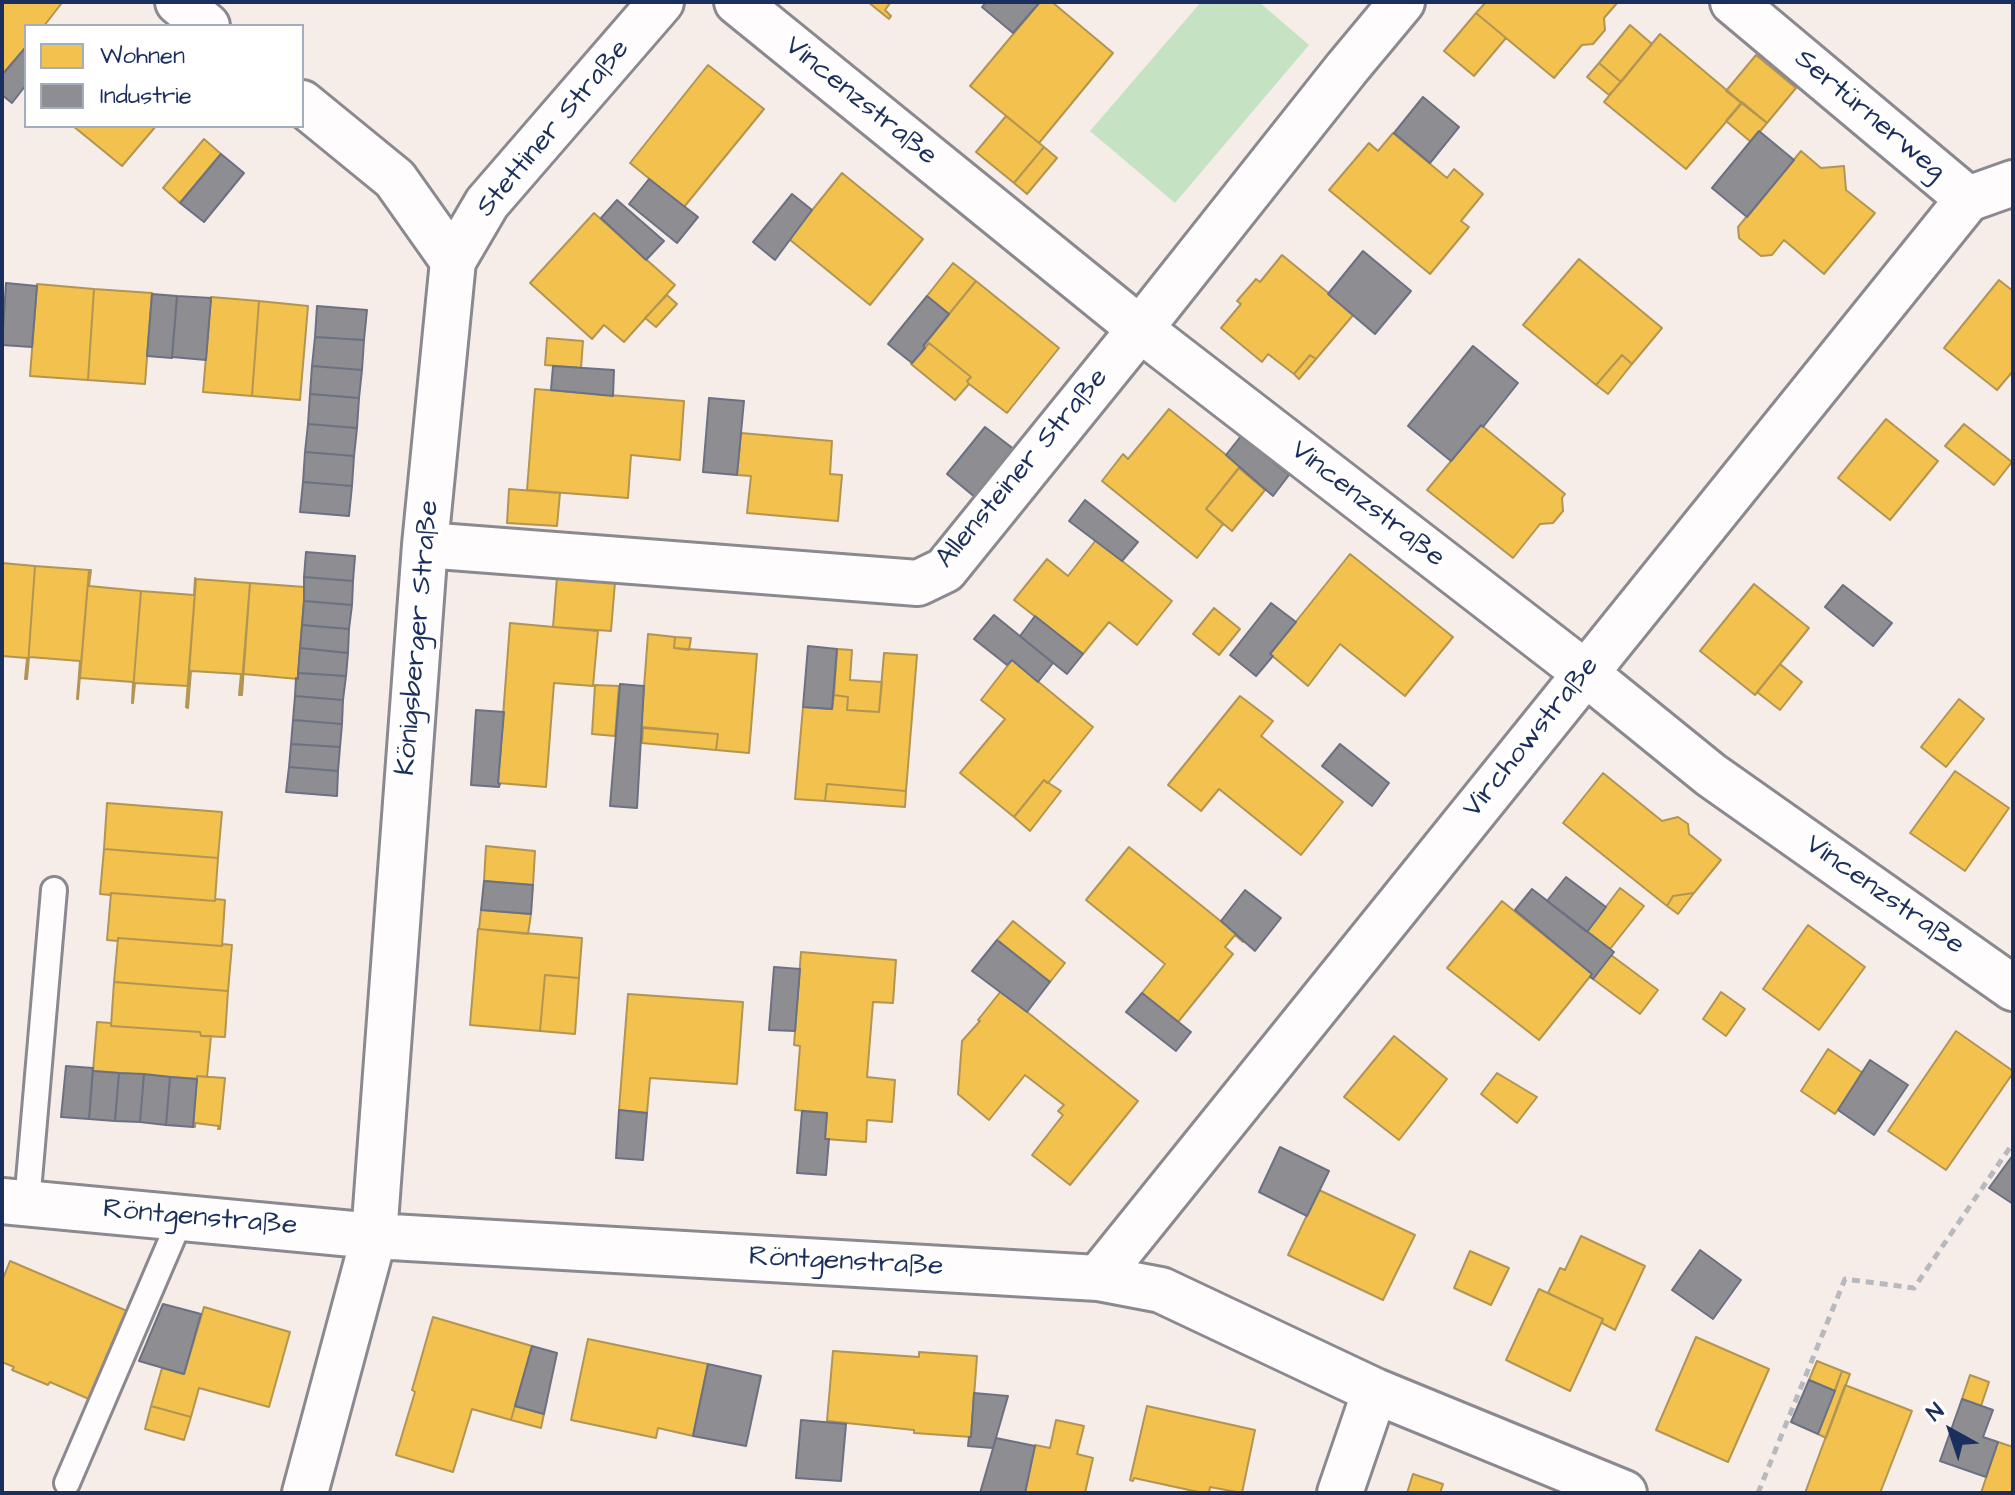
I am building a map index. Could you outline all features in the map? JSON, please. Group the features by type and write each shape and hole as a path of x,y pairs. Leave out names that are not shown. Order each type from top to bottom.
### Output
{"street":[{"path":"178,2 205,24"},
{"name":"Stettiner Straße","path":"453,261 487,203 661,2"},
{"name":"Vincenzstraße","path":"737,2 1140,329 1584,672 1711,775 2013,988"},
{"name":"Allensteiner Straße","path":"425,545 918,583 945,570 1402,2"},
{"name":"Sertürnerweg","path":"1733,2 1968,199 2013,183"},
{"path":"304,105 395,179 453,261"},
{"name":"Virchowstraße","path":"1098,1278 1968,199"},
{"name":"Königsberger Straße","path":"305,1493 374,1236 425,545 453,261"},
{"name":"Röntgenstraße","path":"14,1202 374,1236 1098,1278 1161,1290 1375,1391 1624,1493"},
{"path":"1340,1493 1375,1391"}],"lane":[{"name":"Röntgenstraße","path":"14,1202 54,890"},
{"path":"67,1483 181,1218"}],"path":[{"path":"1758,1493 1845,1279 1914,1288 2013,1143"}],"green space":[{"path":"1201,2 1259,2 1309,45 1175,203 1090,131"}],"building: Wohnen":[{"path":"2,2 61,4 46,24 24,24 24,49 2,75"},
{"path":"868,2 891,2 885,10 891,16 889,19"},
{"path":"1040,2 1052,2 1113,53 1039,143 970,86"},
{"path":"1486,2 1618,2 1604,18 1605,30 1593,44 1582,45 1554,78 1476,13"},
{"path":"1476,13 1506,38 1474,76 1444,51"},
{"path":"1630,25 1652,44 1621,82 1599,63"},
{"path":"1660,34 1742,103 1686,169 1604,102"},
{"path":"1756,55 1796,88 1767,123 1726,91"},
{"path":"1599,63 1621,82 1609,95 1587,77"},
{"path":"708,65 764,109 684,207 630,163"},
{"path":"1742,102 1767,123 1751,142 1726,121"},
{"path":"1006,116 1044,147 1014,183 976,152"},
{"path":"75,128 154,128 122,166"},
{"path":"1393,133 1447,178 1454,169 1483,194 1461,221 1469,227 1430,274 1329,190 1369,143 1378,151"},
{"path":"204,139 221,154 180,203 163,188"},
{"path":"1044,147 1057,158 1027,194 1014,183"},
{"path":"1801,151 1821,168 1844,166 1846,190 1875,213 1824,274 1784,240 1772,255 1761,256 1739,238 1738,227"},
{"path":"842,173 923,239 870,305 789,239"},
{"path":"594,213 675,285 624,342 604,325 592,339 530,283"},
{"path":"1282,255 1354,314 1316,359 1310,355 1294,374 1268,354 1262,362 1221,328 1241,304 1237,301 1256,279 1260,282"},
{"path":"1579,259 1662,328 1632,364 1622,355 1596,385 1523,325"},
{"path":"953,263 976,281 949,314 927,296"},
{"path":"1999,280 2013,291 2013,371 1997,390 1944,348"},
{"path":"976,281 1059,348 1007,413 969,384 967,381 971,377 929,343 925,348 923,346"},
{"path":"37,284 94,289 88,380 30,376"},
{"path":"94,289 152,293 145,384 88,380"},
{"path":"667,295 677,304 656,327 645,318"},
{"path":"211,297 259,301 252,396 203,392"},
{"path":"259,301 308,306 300,400 252,396"},
{"path":"547,338 583,341 581,368 545,365"},
{"path":"929,343 971,377 955,400 911,364"},
{"path":"1310,355 1316,359 1299,379 1294,374"},
{"path":"1622,355 1632,364 1608,394 1596,385"},
{"path":"535,389 684,401 680,460 631,455 628,498 527,490"},
{"path":"1169,409 1240,466 1206,509 1223,524 1197,558 1102,481 1123,454 1128,459"},
{"path":"1886,419 1938,461 1890,520 1838,478"},
{"path":"1964,424 2012,462 1994,485 1945,446"},
{"path":"1481,425 1565,494 1562,498 1563,511 1553,523 1540,524 1513,558 1427,490"},
{"path":"741,433 832,441 830,474 842,475 838,521 747,513 751,476 737,475"},
{"path":"1239,468 1265,490 1232,531 1206,509"},
{"path":"509,489 560,493 557,526 507,523"},
{"path":"1096,540 1172,601 1137,645 1109,622 1083,654 1014,600 1047,559 1068,576"},
{"path":"1350,554 1453,637 1405,696 1340,644 1308,686 1270,654"},
{"path":"2,563 35,566 27,679 27,658 2,656"},
{"path":"35,566 89,570 78,699 80,661 29,657 27,679"},
{"path":"89,570 89,586 141,591 132,703 133,682 80,678"},
{"path":"557,577 615,582 611,631 553,627"},
{"path":"196,579 188,686 135,683 132,703 141,591 194,595"},
{"path":"196,579 250,583 241,695 241,674 191,671 188,708 186,707"},
{"path":"250,583 305,587 298,679 243,674"},
{"path":"1754,584 1809,628 1755,695 1700,651"},
{"path":"1214,608 1240,629 1219,655 1193,634"},
{"path":"510,623 598,631 593,686 554,683 546,787 498,783"},
{"path":"648,634 675,637 674,648 757,654 749,753 716,750 718,734 641,727"},
{"path":"675,637 691,638 689,650 674,648"},
{"path":"837,649 852,650 850,680 882,682 879,712 847,710 848,697 834,695"},
{"path":"884,653 917,655 906,791 827,784 825,801 795,799 803,707 832,709 834,695 848,697 847,710 879,712"},
{"path":"1012,660 1093,727 1049,782 1044,780 1014,817 960,773 1005,719 981,700"},
{"path":"1780,664 1802,682 1780,710 1757,692"},
{"path":"595,685 619,686 615,736 592,734"},
{"path":"1240,696 1273,721 1261,736 1343,802 1301,855 1219,789 1201,811 1168,785"},
{"path":"1959,699 1984,719 1946,767 1921,747"},
{"path":"643,728 718,734 716,750 642,743"},
{"path":"1955,771 2009,808 1965,871 1910,833"},
{"path":"1603,773 1662,821 1678,817 1688,824 1689,834 1721,860 1694,893 1673,896 1667,906 1563,823"},
{"path":"1044,780 1061,791 1030,831 1014,817"},
{"path":"827,784 906,791 905,807 825,801"},
{"path":"107,803 222,812 218,858 104,849"},
{"path":"486,846 535,851 533,885 484,881"},
{"path":"1129,847 1244,940 1235,935 1225,947 1233,954 1178,1022 1142,993 1165,964 1086,900"},
{"path":"104,849 218,858 215,901 100,894"},
{"path":"1620,888 1644,906 1610,949 1587,932"},
{"path":"111,893 225,900 222,946 118,938 118,941 107,940"},
{"path":"1694,893 1678,914 1667,906 1673,896"},
{"path":"1502,901 1592,974 1539,1040 1447,968"},
{"path":"481,910 531,914 528,934 479,929"},
{"path":"1013,921 1065,963 1050,982 997,940"},
{"path":"1808,925 1865,967 1819,1030 1763,989"},
{"path":"478,929 582,938 579,978 545,975 540,1031 470,1025"},
{"path":"118,938 232,945 228,991 114,982"},
{"path":"801,952 896,960 893,1003 873,1002 867,1077 895,1080 892,1122 867,1120 866,1142 825,1139 827,1113 795,1110 800,1046 794,1045"},
{"path":"1611,955 1658,990 1640,1014 1593,979"},
{"path":"545,975 579,978 575,1034 540,1031"},
{"path":"114,982 228,991 225,1037 201,1036 200,1032 111,1026"},
{"path":"1001,991 1138,1101 1070,1185 1032,1155 1063,1115 1058,1111 1064,1105 1025,1075 989,1120 958,1094 962,1041"},
{"path":"1721,992 1745,1009 1726,1036 1703,1019"},
{"path":"628,994 743,1002 737,1084 650,1078 647,1113 619,1110"},
{"path":"97,1022 111,1023 111,1026 200,1032 201,1036 211,1036 207,1077 197,1076 197,1079 93,1071"},
{"path":"1956,1031 2013,1073 1946,1170 1888,1131"},
{"path":"1394,1036 1447,1079 1399,1140 1344,1097"},
{"path":"1828,1049 1863,1073 1835,1114 1801,1091"},
{"path":"1497,1073 1537,1097 1517,1123 1481,1094"},
{"path":"197,1076 225,1078 220,1129 219,1126 195,1123 193,1127"},
{"path":"1319,1190 1415,1235 1383,1300 1288,1255"},
{"path":"1581,1236 1645,1266 1615,1330 1602,1323 1603,1319 1548,1293 1560,1268 1565,1270"},
{"path":"1470,1251 1509,1268 1491,1305 1454,1288"},
{"path":"10,1261 127,1311 89,1399 12,1370 14,1367 2,1362 2,1281"},
{"path":"1539,1289 1603,1319 1570,1391 1506,1360"},
{"path":"204,1307 290,1332 269,1407 199,1388 191,1417 151,1406 162,1368 184,1374"},
{"path":"433,1317 532,1346 511,1420 472,1409 453,1472 396,1455"},
{"path":"1696,1337 1769,1369 1728,1462 1656,1430"},
{"path":"588,1339 708,1364 693,1436 658,1428 656,1438 571,1420"},
{"path":"833,1351 919,1357 919,1352 977,1356 971,1437 827,1421"},
{"path":"1817,1361 1842,1371 1835,1391 1809,1380"},
{"path":"1842,1371 1850,1374 1826,1438 1818,1434"},
{"path":"1970,1375 1989,1382 1981,1406 1962,1399"},
{"path":"1845,1385 1912,1411 1880,1493 1805,1493"},
{"path":"151,1406 191,1417 184,1440 145,1429"},
{"path":"515,1406 544,1414 541,1428 511,1420"},
{"path":"1147,1406 1255,1430 1242,1493 1210,1487 1209,1493 1203,1493 1134,1478 1130,1480"},
{"path":"1056,1420 1084,1426 1077,1454 1093,1458 1085,1493 1025,1493 1035,1445 1050,1448"},
{"path":"1998,1442 2013,1447 2013,1493 1981,1493"},
{"path":"1413,1474 1443,1484 1440,1493 1407,1493"}],"building: Industrie":[{"path":"986,2 1040,2 1013,33 982,7"},
{"path":"24,49 24,88 12,103 2,95 2,75"},
{"path":"1423,97 1459,127 1430,163 1394,133"},
{"path":"1759,131 1794,160 1747,217 1712,188"},
{"path":"221,154 244,173 204,222 180,203"},
{"path":"649,179 698,217 677,243 629,204"},
{"path":"792,194 812,210 775,260 753,242"},
{"path":"617,200 664,241 646,260 601,218"},
{"path":"1363,251 1411,291 1375,334 1328,294"},
{"path":"6,283 37,286 32,347 2,345"},
{"path":"152,294 177,296 172,358 147,356"},
{"path":"177,296 211,298 206,360 172,357"},
{"path":"927,296 949,314 912,363 888,344"},
{"path":"317,306 367,310 364,340 315,337"},
{"path":"315,337 364,340 362,370 312,366"},
{"path":"1473,346 1518,383 1451,461 1408,426"},
{"path":"312,366 362,370 359,398 310,394"},
{"path":"553,366 614,370 613,396 551,390"},
{"path":"310,394 359,398 357,428 308,424"},
{"path":"709,398 744,401 737,475 703,472"},
{"path":"308,424 357,428 354,456 305,452"},
{"path":"985,427 1015,450 976,498 947,474"},
{"path":"1241,436 1289,475 1273,496 1226,455"},
{"path":"305,452 354,456 352,486 303,482"},
{"path":"303,482 352,486 349,516 300,512"},
{"path":"1085,500 1138,542 1122,561 1069,521"},
{"path":"306,552 355,556 353,581 304,577"},
{"path":"304,577 353,581 352,605 304,601"},
{"path":"1843,585 1892,623 1873,646 1825,607"},
{"path":"304,601 352,605 349,629 302,625"},
{"path":"1271,603 1296,622 1256,676 1230,655"},
{"path":"994,615 1053,663 1038,682 1012,660 1007,665 974,639"},
{"path":"1035,616 1083,654 1067,674 1020,636"},
{"path":"302,625 349,629 348,653 300,648"},
{"path":"808,646 837,649 832,709 803,707"},
{"path":"300,648 348,653 346,676 298,673"},
{"path":"298,673 346,676 343,700 295,696"},
{"path":"620,684 644,686 637,808 610,806"},
{"path":"295,696 343,700 342,724 293,720"},
{"path":"476,710 504,712 499,787 471,785"},
{"path":"293,720 342,724 340,747 291,744"},
{"path":"291,744 340,747 338,771 289,767"},
{"path":"1340,744 1389,783 1372,806 1322,766"},
{"path":"289,767 338,771 337,796 286,792"},
{"path":"1566,877 1606,907 1587,932 1547,901"},
{"path":"484,881 533,885 531,914 481,910"},
{"path":"1532,889 1614,952 1593,979 1590,977 1592,974 1515,910"},
{"path":"1245,890 1281,918 1255,951 1221,921"},
{"path":"997,940 1050,982 1027,1012 972,971"},
{"path":"774,967 800,969 795,1031 769,1030"},
{"path":"1142,993 1191,1032 1176,1051 1126,1012"},
{"path":"1870,1060 1908,1085 1874,1135 1838,1110"},
{"path":"66,1066 93,1068 89,1119 61,1117"},
{"path":"93,1071 119,1073 115,1121 89,1119"},
{"path":"119,1073 144,1074 140,1122 115,1121"},
{"path":"144,1074 170,1077 166,1125 140,1122"},
{"path":"170,1077 197,1079 193,1127 166,1125"},
{"path":"619,1110 647,1113 643,1160 616,1158"},
{"path":"802,1111 827,1113 825,1139 829,1139 826,1175 797,1173"},
{"path":"1280,1147 1329,1171 1307,1216 1259,1192"},
{"path":"2013,1155 2013,1204 1989,1188"},
{"path":"1700,1250 1741,1280 1713,1319 1672,1290"},
{"path":"163,1304 201,1314 184,1374 139,1361"},
{"path":"532,1346 557,1353 544,1414 515,1406"},
{"path":"708,1364 761,1376 746,1446 693,1436"},
{"path":"1809,1380 1835,1391 1818,1434 1791,1422"},
{"path":"974,1393 1008,1396 993,1448 968,1446"},
{"path":"1962,1399 1993,1410 1983,1437 1998,1442 1986,1477 1940,1461"},
{"path":"801,1420 846,1424 841,1481 796,1478"},
{"path":"996,1438 1035,1446 1025,1493 980,1493"}]}
